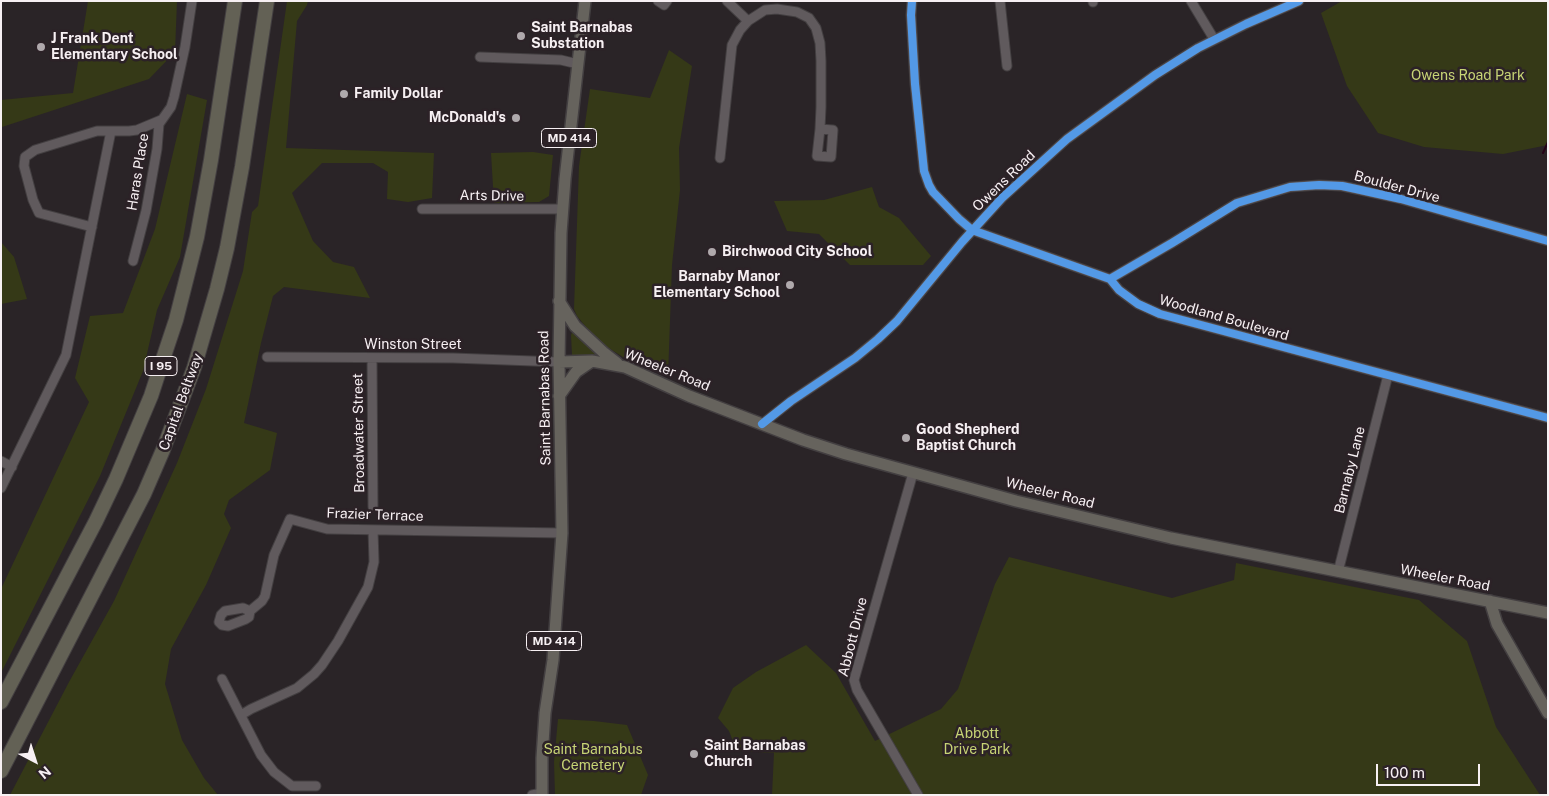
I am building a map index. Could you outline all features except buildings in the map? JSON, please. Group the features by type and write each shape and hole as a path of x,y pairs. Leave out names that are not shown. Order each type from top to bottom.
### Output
{"highway":[{"name":"I 95","path":"1,702 116,479 162,362 176,320 197,237 211,160 235,1"},
{"name":"Capital Beltway","path":"1,771 124,537 180,409 206,330 225,256 242,168 267,1"},
{"path":"251,106 272,1"}],"main road":[{"name":"Saint Barnabas Road","path":"539,794 546,712 553,660 562,533 559,301 562,209 585,1"},
{"path":"559,301 575,326 603,352 625,367"},
{"path":"559,396 576,372 592,361"},
{"name":"Wheeler Road","path":"559,362 592,361 625,367 689,396 837,452 1016,500 1171,538 1548,613"},
{"path":"1490,602 1497,624 1548,713"}],"street":[{"name":"Haras Place","path":"133,261 146,211 161,120 171,107 174,97 185,47 192,1"},
{"path":"658,1 664,5 667,1"},
{"path":"727,1 748,21"},
{"name":"Woodland Boulevard","path":"912,1 911,15 915,84 924,171 933,192 972,230 1110,279 1119,290 1138,304 1160,314 1548,418"},
{"path":"1000,1 1007,66"},
{"path":"1191,1 1214,39"},
{"name":"Owens Road","path":"762,424 791,401 855,358 878,339 897,321 972,230 1002,198 1067,139 1155,75 1214,39 1299,1"},
{"path":"720,158 732,45 740,30 760,12 777,9 797,12 809,18 813,24 820,43 821,62 821,107 817,156 831,157 833,130 820,129"},
{"path":"480,57 561,60 578,64"},
{"path":"92,227 39,214 33,200 23,162 25,157 35,150 96,131 137,130 161,120"},
{"path":"1,488 66,355 111,131"},
{"name":"Boulder Drive","path":"1110,279 1237,203 1290,187 1319,185 1356,189 1401,199 1548,241"},
{"name":"Arts Drive","path":"422,209 562,209"},
{"name":"Winston Street","path":"267,357 559,362"},
{"name":"Broadwater Street","path":"372,358 373,507"},
{"name":"Barnaby Lane","path":"1338,572 1388,375"},
{"path":"1,461 12,467"},
{"name":"Abbott Drive","path":"913,473 854,680 857,690 918,795"},
{"name":"Frazier Terrace","path":"250,611 265,596 274,555 290,519 327,529 562,533"},
{"path":"241,716 251,709 298,688 322,665 338,641 368,587 374,562 373,530"},
{"path":"222,679 261,755 274,772 292,786 316,786"}],"green space":[{"path":"88,1 177,1 175,52 149,79 2,127 1,130 1,100 73,93"},
{"path":"287,1 308,1 297,21 286,148 434,153 432,198 408,202 387,199 388,172 373,163 322,163 292,193 313,241 333,262 354,267 370,298 284,287 273,296 244,423 277,433 270,470 229,500 224,514 231,528 206,585 171,649 165,684 182,740 204,778 218,795 10,795 114,601 177,463 206,389 243,271 252,212 258,206"},
{"name":"Owens Road Park","path":"1342,1 1548,1 1548,145 1503,154 1424,147 1378,133 1347,86 1321,13"},
{"path":"669,50 692,66 679,148 680,190 672,265 668,377 623,357 607,347 595,338 577,316 574,309 579,166 590,89 650,98"},
{"path":"187,94 207,100 180,257 157,310 143,371 100,476 1,673 1,589 89,402 75,378 90,316 123,313 155,229"},
{"path":"533,152 553,155 549,196 539,202 494,203 491,153"},
{"path":"872,187 879,207 899,218 931,256 923,265 850,265 819,234 787,231 774,201 824,200"},
{"path":"1,242 14,257 27,299 1,304"},
{"path":"573,330 602,357 572,355 571,335"},
{"name":"Abbott Drive Park","path":"1009,557 1172,598 1234,580 1236,563 1419,600 1467,641 1496,727 1540,795 772,795 774,753 739,751 729,731 718,718 733,688 756,672 806,645 836,673 875,741 941,709 958,689 995,584"},
{"name":"Saint Barnabus Cemetery","path":"558,719 627,725 648,775 641,795 555,795 554,762"}],"waterway":[{"path":"1543,153 1548,142"}],"cycle path":[{"path":"912,1 911,15 915,84 924,171 933,192 972,230 1110,279 1119,290 1138,304 1160,314 1548,418"},
{"path":"762,424 791,401 855,358 878,339 897,321 962,242 1002,198 1067,139 1155,75 1198,48 1246,24 1299,1"},
{"path":"1110,279 1237,203 1290,187 1342,186 1401,199 1548,241"}],"place":[{"name":"Saint Barnabas Substation","path":"521,36"},
{"name":"J Frank Dent Elementary School","path":"41,47"},
{"name":"Family Dollar","path":"344,94"},
{"name":"McDonald's","path":"516,118"},
{"name":"Birchwood City School","path":"712,252"},
{"name":"Barnaby Manor Elementary School","path":"790,285"},
{"name":"Good Shepherd Baptist Church","path":"906,438"},
{"name":"Saint Barnabas Church","path":"694,754"}]}
